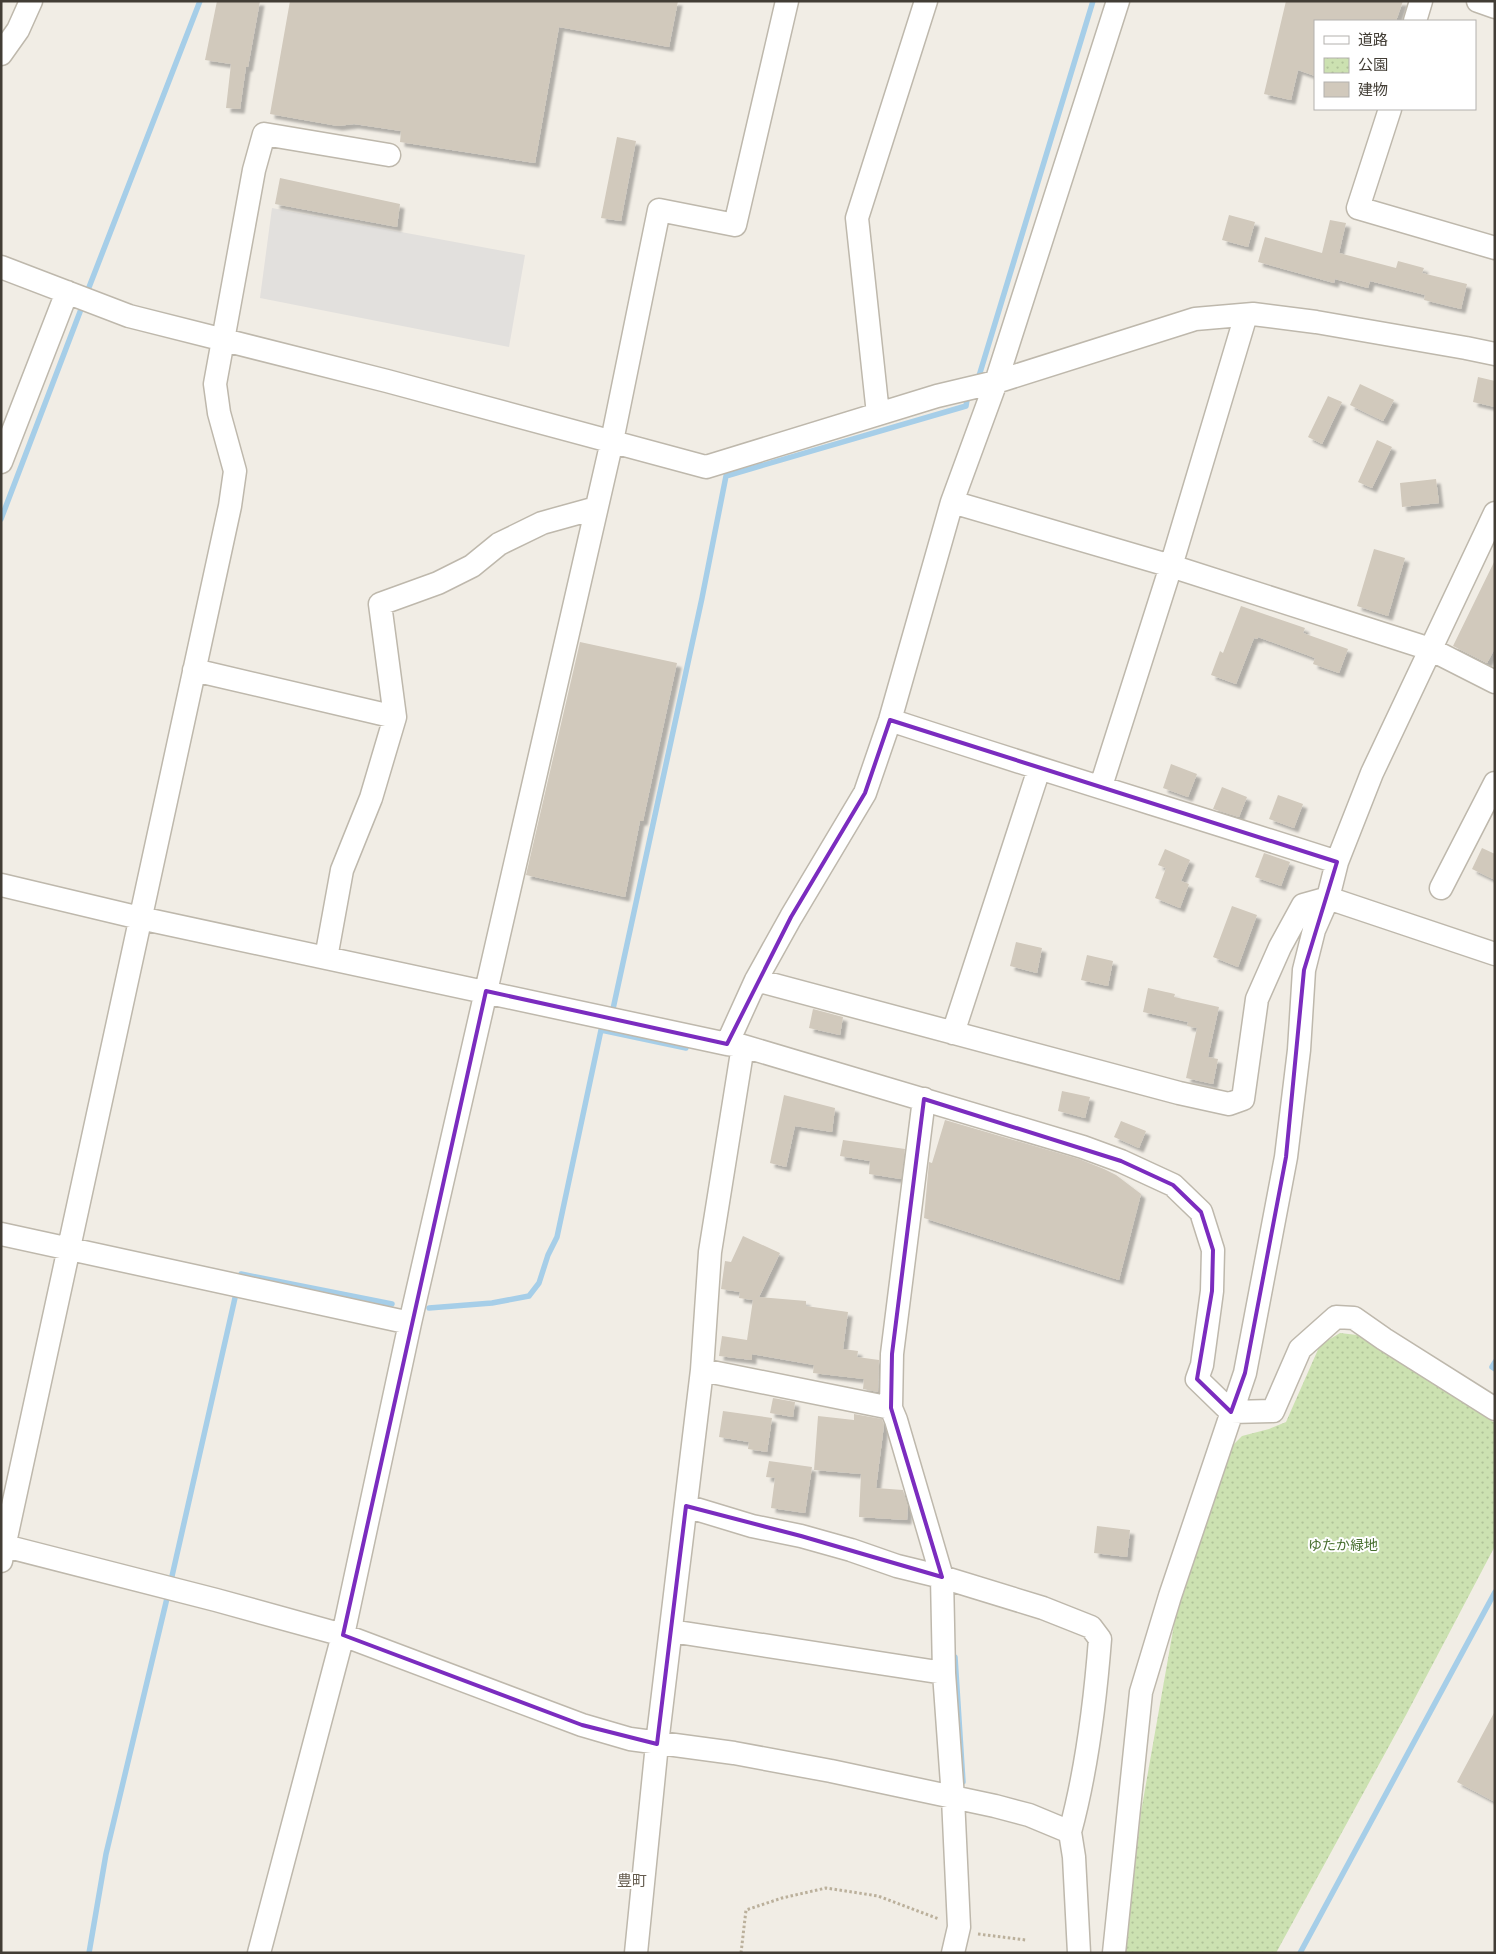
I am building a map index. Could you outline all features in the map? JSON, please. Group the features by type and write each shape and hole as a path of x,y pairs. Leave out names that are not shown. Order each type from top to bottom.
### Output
{"street":[{"path":"1,54 18,30 31,1"},
{"path":"259,1953 343,1635 410,1323 612,441 659,210 735,225 787,1"},
{"path":"878,414 857,218 926,1"},
{"path":"636,1953 657,1744 702,1370 710,1252 735,1045 756,980 790,917 865,793 890,720 952,502 996,382 1118,1"},
{"path":"1415,20 1421,1"},
{"path":"1478,1 1495,7"},
{"path":"1390,110 1358,208 1495,248"},
{"path":"389,156 264,134 252,179 215,384 219,413 234,471 230,506 2,1551 182,1591 343,1635 582,1725 630,1739 734,1753 831,1770 995,1806 1029,1815 1070,1832"},
{"path":"1,267 129,316 387,381 706,466 936,396 996,382 1195,318 1254,314 1316,322 1495,354"},
{"path":"1,462 70,294"},
{"path":"1101,786 1246,315"},
{"path":"952,502 1170,566 1430,649 1495,682"},
{"path":"326,958 342,870 371,798 395,717 380,604 438,583 472,566 499,544 542,523 596,508"},
{"path":"1114,1953 1143,1682 1245,1373 1286,1157 1299,1050 1304,970 1314,930 1328,898 1337,862 1372,773 1495,513"},
{"path":"194,670 395,717"},
{"path":"890,720 1039,769 1101,786 1337,862"},
{"path":"953,1033 1039,769"},
{"path":"1441,888 1495,783"},
{"path":"1,885 140,918 735,1045 923,1106 1041,1133 1121,1161 1173,1185 1201,1212 1213,1250 1212,1291 1202,1364 1197,1379 1231,1412 1273,1411 1300,1349 1336,1317 1354,1318 1495,1409"},
{"path":"756,980 1229,1104 1243,1099 1257,999 1280,947 1303,905 1328,898 1495,954"},
{"path":"923,1106 892,1354 891,1408 948,1579 944,1673 953,1798 958,1927 953,1953"},
{"path":"1,1234 410,1323"},
{"path":"702,1370 891,1408"},
{"path":"686,1506 752,1526 801,1536 851,1550 897,1566 948,1579 1067,1617 1091,1627 1100,1639 1088,1746 1081,1791 1070,1832 1074,1857 1080,1953"},
{"path":"671,1631 944,1673"}],"path":[{"path":"741,1953 746,1910 782,1898 826,1888 878,1896 976,1934 1026,1940"}],"highlighted area":[{"path":"890,720 1337,862 1304,970 1286,1157 1245,1373 1231,1412 1197,1379 1212,1291 1213,1250 1201,1212 1173,1185 1121,1161 924,1099 892,1354 891,1408 942,1577 801,1536 686,1506 657,1744 582,1725 343,1635 486,991 727,1044 791,917 865,793"}],"green space":[{"name":"ゆたか緑地","path":"1340,1333 1357,1335 1495,1423 1495,1546 1406,1715 1276,1953 1125,1953 1141,1812 1175,1619 1233,1445 1242,1436 1269,1429 1286,1422 1320,1345"}],"shaded area":[{"path":"272,208 525,255 509,347 260,298"}],"building":[{"path":"217,1 260,1 248,67 246,67 240,109 226,108 231,64 205,60"},
{"path":"290,1 678,1 669,47 559,27 535,163 400,142 401,131 354,124 338,126 270,114"},
{"path":"1286,1 1403,1 1396,20 1314,20 1314,76 1298,70 1291,100 1264,94"},
{"path":"617,137 636,141 621,221 601,218"},
{"path":"280,178 400,204 397,227 275,204"},
{"path":"1229,215 1255,222 1248,247 1222,240"},
{"path":"1330,220 1346,223 1339,253 1396,268 1398,261 1424,268 1422,273 1467,284 1461,309 1424,300 1425,295 1370,281 1368,288 1335,279 1334,283 1258,262 1265,237 1322,253"},
{"path":"1478,377 1495,381 1495,407 1473,402"},
{"path":"1360,384 1394,400 1383,421 1350,405"},
{"path":"1328,396 1342,402 1322,444 1308,437"},
{"path":"1377,440 1392,447 1372,488 1358,482"},
{"path":"1436,479 1439,503 1402,507 1400,483"},
{"path":"1374,549 1405,558 1388,616 1357,606"},
{"path":"1495,560 1495,648 1487,663 1453,646"},
{"path":"1241,606 1305,628 1303,633 1348,649 1339,673 1313,664 1315,658 1258,637 1258,639 1254,638 1236,684 1211,675 1220,651 1223,653"},
{"path":"580,642 677,663 643,821 640,821 625,897 526,875"},
{"path":"1171,764 1197,774 1188,797 1163,788"},
{"path":"1222,787 1247,797 1239,817 1213,809"},
{"path":"1278,795 1303,804 1294,828 1269,819"},
{"path":"1482,848 1495,854 1495,880 1472,869"},
{"path":"1165,849 1190,860 1181,881 1189,884 1180,908 1155,898 1166,868 1158,865"},
{"path":"1264,853 1290,862 1281,886 1255,877"},
{"path":"1232,906 1257,915 1238,967 1213,957"},
{"path":"1016,942 1042,948 1037,973 1010,966"},
{"path":"1087,955 1113,961 1108,986 1081,980"},
{"path":"1148,988 1175,994 1174,997 1219,1007 1208,1057 1218,1059 1213,1084 1186,1078 1197,1028 1187,1026 1188,1022 1143,1012"},
{"path":"813,1009 843,1017 840,1035 809,1028"},
{"path":"1062,1091 1090,1097 1085,1118 1058,1111"},
{"path":"784,1095 835,1108 832,1132 795,1126 786,1167 770,1163"},
{"path":"945,1120 1079,1159 1116,1175 1141,1194 1119,1280 924,1218 929,1162 932,1163"},
{"path":"1121,1121 1146,1131 1139,1148 1114,1137"},
{"path":"843,1140 905,1149 901,1179 869,1174 870,1161 840,1156"},
{"path":"743,1236 780,1253 759,1297 806,1301 806,1306 848,1312 843,1349 858,1351 857,1357 879,1360 878,1392 863,1389 864,1379 813,1373 814,1365 752,1354 752,1360 719,1356 722,1336 747,1340 753,1300 739,1298 740,1292 721,1289 725,1261 731,1262"},
{"path":"773,1398 795,1402 793,1417 770,1413"},
{"path":"723,1411 772,1418 767,1452 748,1449 749,1442 719,1437"},
{"path":"854,1414 882,1419 884,1425 876,1488 903,1490 908,1507 907,1520 859,1517 861,1474 814,1470 818,1416 854,1420"},
{"path":"769,1461 812,1467 805,1513 771,1508 775,1478 766,1477"},
{"path":"1097,1526 1130,1530 1127,1557 1094,1553"},
{"path":"1495,1711 1495,1802 1457,1782"}],"waterway":[{"path":"86,295 200,1"},
{"path":"979,376 1093,1"},
{"path":"1,519 83,304"},
{"path":"613,1009 702,598 726,476 966,406 967,400"},
{"path":"429,1308 492,1303 529,1296 539,1283 548,1255 557,1237 601,1030 686,1048"},
{"path":"240,1280 241,1274 392,1304"},
{"path":"170,1585 237,1289"},
{"path":"1495,1362 1492,1367 1495,1369"},
{"path":"1300,1953 1495,1592"},
{"path":"89,1953 106,1854 168,1594"},
{"path":"955,1657 963,1782"}],"district":[{"name":"豊町","path":"632,1881"}]}
